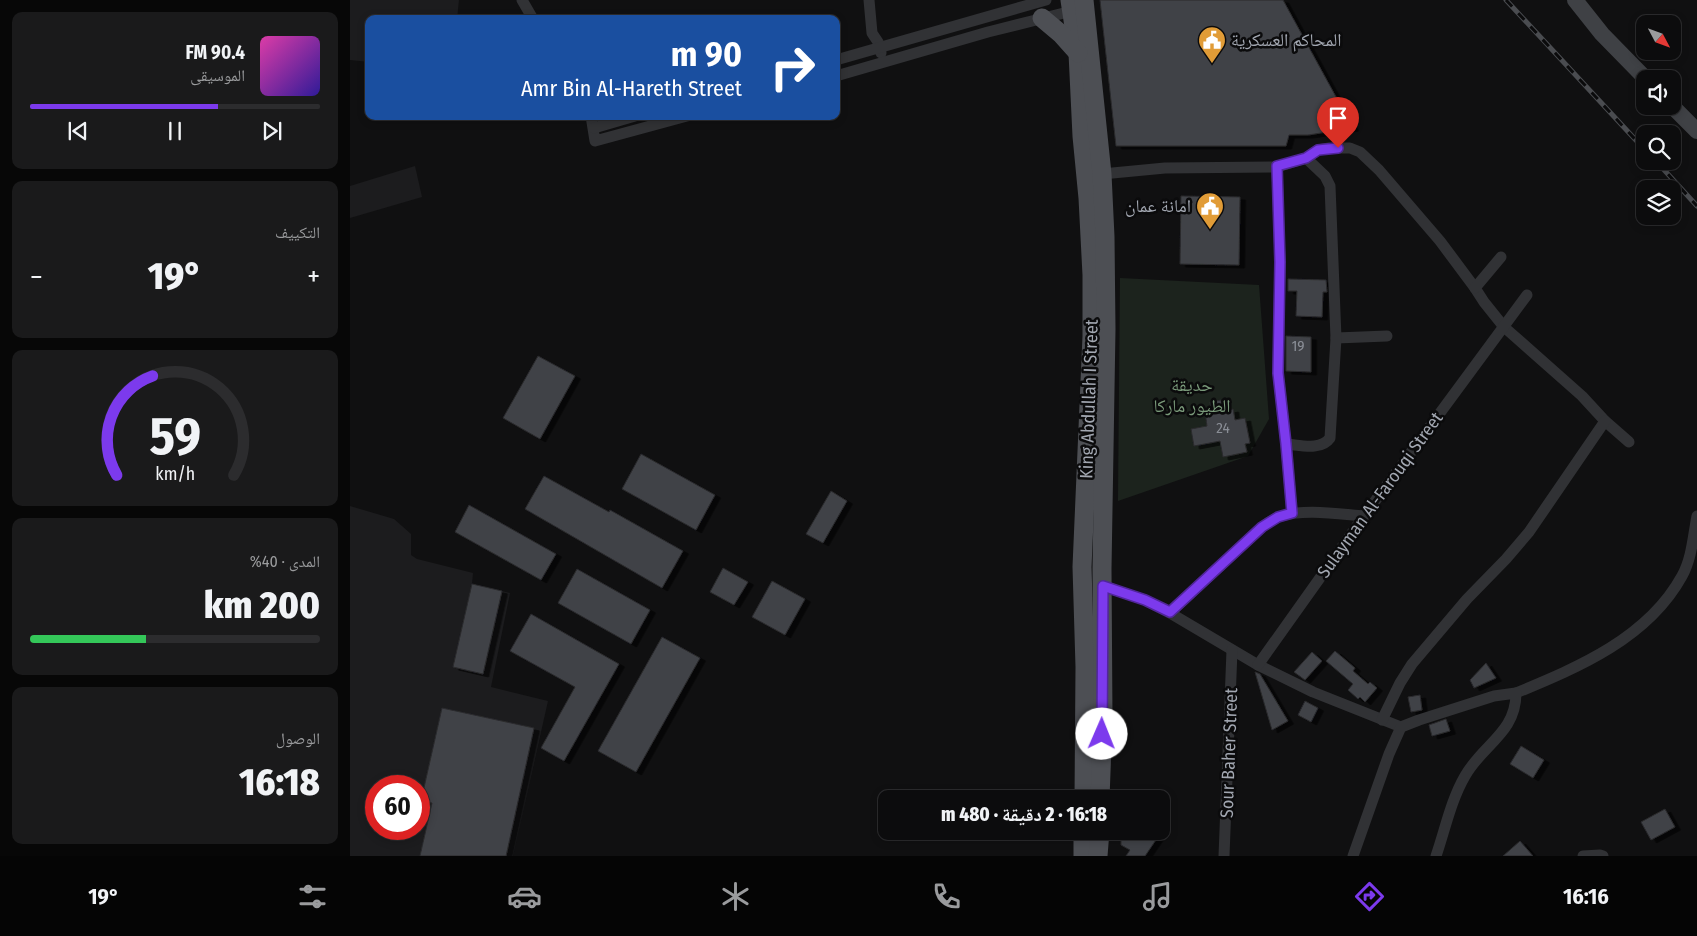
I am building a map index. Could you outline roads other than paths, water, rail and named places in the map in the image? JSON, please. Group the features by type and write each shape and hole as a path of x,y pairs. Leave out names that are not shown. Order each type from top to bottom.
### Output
{"main road":[{"name":"King Abdullah I Street","path":"1078,5 1078,53 1082,136 1090,227 1092,304 1082,567 1085,667 1084,790"},
{"name":"King Abdullah I Street","path":"1078,5 1102,174 1105,237 1103,718 1100,790"},
{"path":"1044,9 1061,34 1078,53"},
{"path":"1082,856 1083,840"},
{"path":"1098,856 1099,840"}],"street":[{"path":"522,0 531,15"},
{"path":"869,0 872,33 880,48 883,63"},
{"path":"1575,0 1602,34 1637,70"},
{"path":"840,59 984,18 1078,5"},
{"path":"840,75 988,32 1044,9"},
{"path":"984,18 988,32"},
{"path":"870,67 868,45 872,33"},
{"path":"1681,115 1697,131"},
{"path":"606,120 592,122 595,141 672,120"},
{"path":"1102,174 1165,168 1277,166 1306,158 1318,150 1329,148 1350,148 1360,152 1380,170 1427,226 1504,327 1582,396 1605,421 1629,442"},
{"path":"1286,444 1318,446 1326,443 1330,438 1336,338 1330,186 1320,170 1306,158"},
{"path":"1277,166 1280,262 1278,373 1292,513"},
{"path":"1475,288 1501,257"},
{"name":"Sulayman Al-Farouqi Street","path":"1258,664 1364,516 1527,295"},
{"path":"1336,338 1387,336"},
{"path":"1382,720 1400,683 1412,664 1467,599 1529,532 1605,421"},
{"path":"1170,612 1262,527 1278,517 1292,513 1364,516"},
{"path":"1103,586 1145,600 1170,612 1232,650 1313,692 1401,727 1494,696 1516,693 1552,678 1629,636 1660,607 1683,575 1690,554 1697,516"},
{"name":"Sour Baher Street","path":"1224,856 1232,650"},
{"path":"1436,856 1464,777 1474,762 1508,724 1514,713 1516,693"},
{"path":"1353,856 1389,754 1401,727"},
{"path":"1583,856 1600,854 1603,856"}],"railway":[{"path":"1506,0 1636,140"},
{"path":"1664,170 1697,206"}],"place":[{"name":"المحاكم العسكرية","path":"1212,64"},
{"name":"امانة عمان","path":"1210,230"}],"park label":[{"name":"حديقة الطيور ماركا","path":"1192,395"}]}
